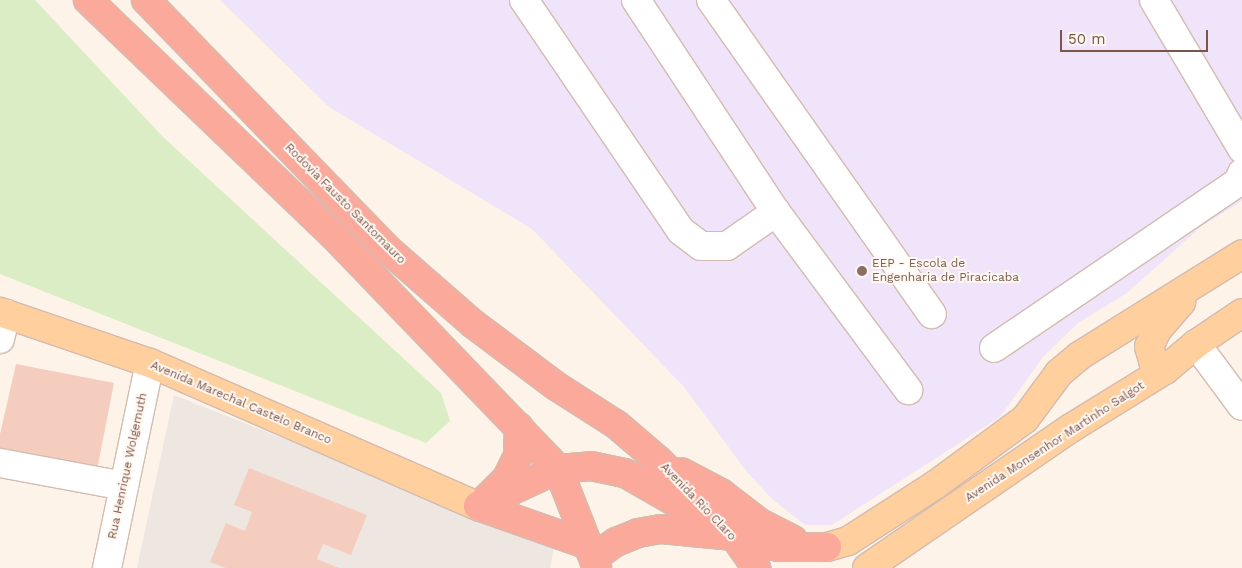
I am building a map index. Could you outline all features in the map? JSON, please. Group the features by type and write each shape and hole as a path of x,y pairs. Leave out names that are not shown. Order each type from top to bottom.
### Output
{"highway":[{"path":"88,0 333,235 558,469 594,557"},
{"name":"Rodovia Fausto Santomauro","path":"146,0 385,247 472,323 556,386 617,425 658,460"},
{"path":"478,506 507,478 518,455 519,427"},
{"path":"658,460 721,493 760,523 792,540 826,547"},
{"name":"Avenida Rio Claro","path":"658,460 734,536 756,568"},
{"path":"478,506 558,469 591,466 625,473 734,536"},
{"path":"478,506 594,557"},
{"path":"594,557 616,542 638,533 661,529 734,536 778,547 826,547"}],"main road":[{"path":"826,547 856,537 935,485 1025,419 1059,373 1079,356 1195,286 1242,254"},
{"path":"1165,370 1154,364 1149,347 1156,330 1195,286"},
{"name":"Avenida Monsenhor Martinho Salgot","path":"866,568 1071,428 1165,370 1196,344 1242,313"},
{"name":"Avenida Marechal Castelo Branco","path":"2,322 150,363 478,506"}],"street":[{"path":"524,0 680,231 701,246 727,246 776,212"},
{"path":"636,0 776,212 908,390"},
{"path":"711,0 932,314"},
{"path":"1154,0 1242,149"},
{"path":"994,348 1238,182 1242,173"},
{"path":"1196,344 1242,406"},
{"name":"Rua Henrique Wolgemuth","path":"107,568 150,363"},
{"path":"0,463 124,486"}],"shaded area":[{"name":"EEP - Escola de Engenharia de Piracicaba","path":"220,0 1242,0 1242,201 1202,226 1127,293 1078,323 1043,357 1000,417 832,525 805,525 772,499 747,472 684,387 532,229 329,107"},
{"path":"174,395 554,546 550,568 137,568"}],"green space":[{"path":"0,0 35,0 162,136 441,393 450,421 426,443 0,274"}],"building":[{"path":"16,364 114,383 97,470 0,455 0,434"},
{"path":"249,468 367,515 351,555 323,544 317,559 339,568 226,568 210,562 226,523 245,531 252,512 234,505"}],"place":[{"name":"EEP - Escola de Engenharia de Piracicaba","path":"862,271"}]}
